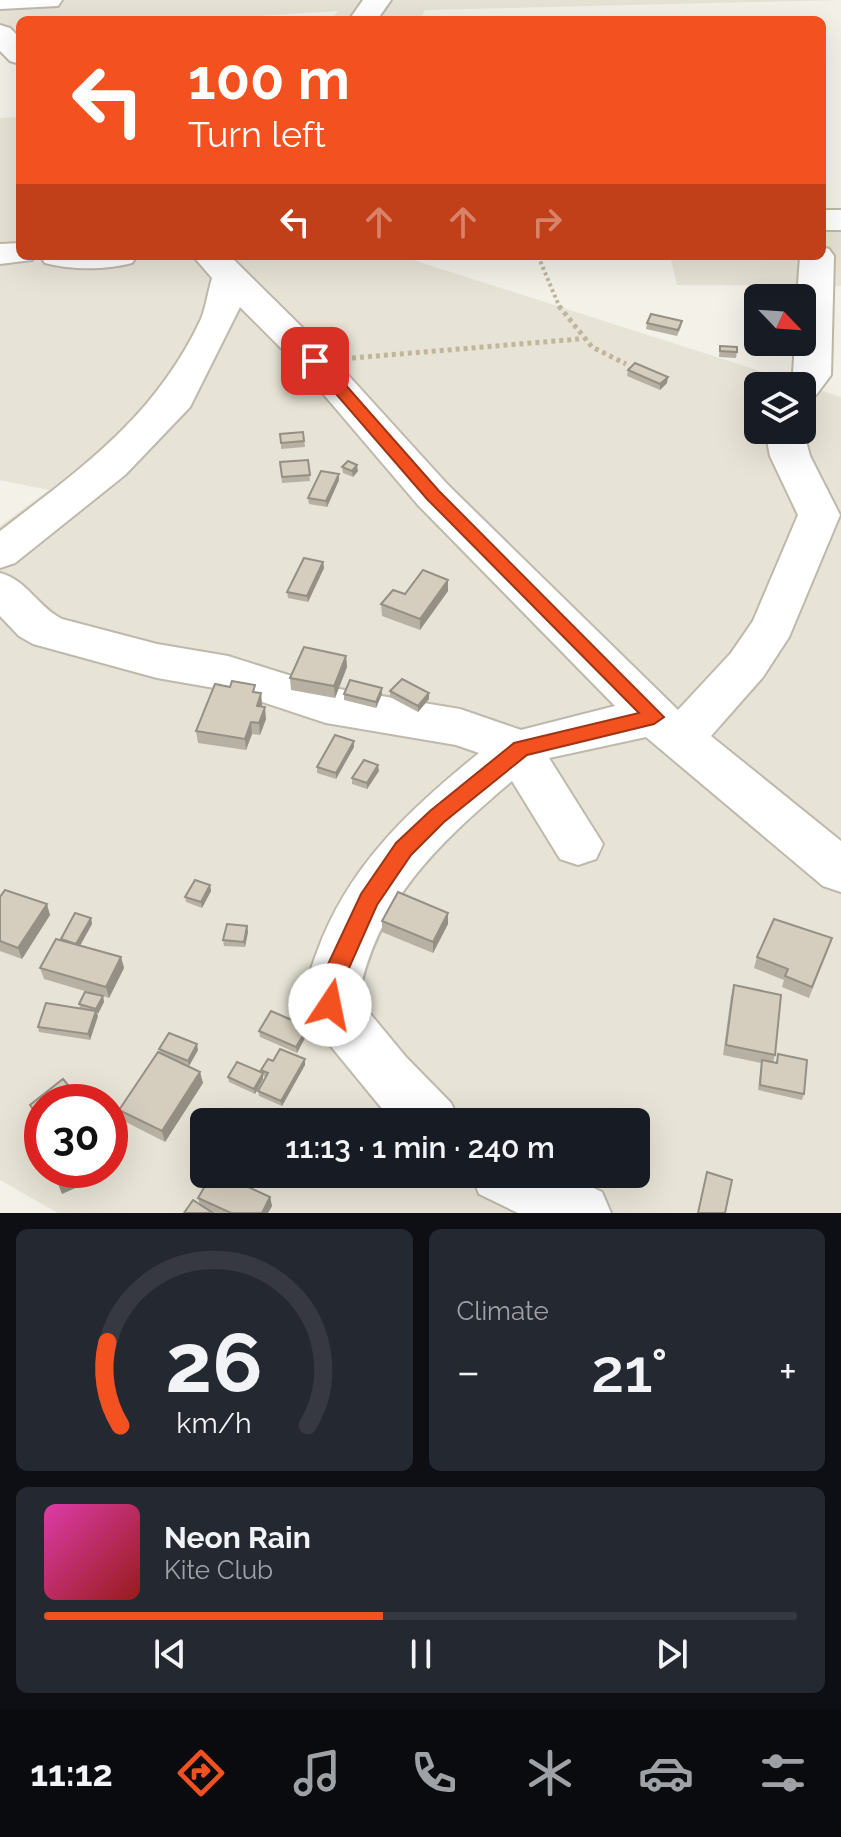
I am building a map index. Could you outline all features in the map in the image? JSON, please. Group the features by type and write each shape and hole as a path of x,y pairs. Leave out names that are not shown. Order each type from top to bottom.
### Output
{"street":[{"path":"0,1 48,0"},
{"path":"0,34 16,51"},
{"path":"817,260 818,382"},
{"path":"220,268 315,361 433,495 667,728 841,871"},
{"path":"0,553 111,466 176,398 220,317 220,268"},
{"path":"0,588 35,625 49,632 157,661 228,673 326,705 460,727 521,749 667,728 747,665 773,626 819,515 790,456 788,444"},
{"path":"521,749 533,776 578,844"},
{"path":"418,1108 386,1075 330,1005 334,977 368,900 404,849 470,787 521,749"},
{"path":"529,1188 581,1213"}],"path":[{"path":"539,260 547,281 579,339 599,353 626,364"},
{"path":"315,361 579,339"}],"shaded area":[{"path":"0,0 841,0 425,10 422,16 333,16 339,11 257,16 16,16 16,30 0,31"},
{"path":"16,117 16,260 413,260 763,372 744,372 744,444 816,444 816,389 841,397 841,1213 58,1213 0,1180 0,526 49,490 0,480 0,118"},
{"path":"841,216 841,286 677,285 671,260 826,260 826,217"}],"building":[{"path":"651,314 682,321 678,330 647,323"},
{"path":"720,346 737,347 737,352 720,351"},
{"path":"635,363 668,377 660,384 628,370"},
{"path":"303,432 304,441 281,443 280,434"},
{"path":"308,460 310,475 282,477 280,462"},
{"path":"348,461 357,465 352,471 342,467"},
{"path":"321,471 339,474 326,501 308,498"},
{"path":"304,558 323,562 307,596 287,592"},
{"path":"423,570 448,580 420,619 381,604 393,590 405,594"},
{"path":"304,647 346,656 334,686 290,678"},
{"path":"402,679 429,693 418,706 390,691"},
{"path":"350,680 382,688 376,702 344,694"},
{"path":"232,681 255,685 253,692 261,693 257,706 265,707 259,723 251,722 245,739 196,731 215,684 230,687"},
{"path":"335,735 354,741 336,773 317,767"},
{"path":"364,760 378,765 367,783 352,778"},
{"path":"195,880 210,885 201,902 185,897"},
{"path":"5,890 47,904 18,948 0,941 0,897"},
{"path":"398,892 448,913 433,942 382,921"},
{"path":"75,913 91,918 76,944 61,939"},
{"path":"774,919 832,938 812,987 785,976 788,969 757,957"},
{"path":"227,924 247,926 244,942 223,940"},
{"path":"56,939 121,957 106,987 40,968"},
{"path":"734,985 781,995 775,1055 726,1045"},
{"path":"85,992 103,996 96,1009 79,1004"},
{"path":"46,1003 96,1011 88,1034 38,1027"},
{"path":"271,1011 308,1027 296,1047 259,1031"},
{"path":"169,1033 197,1044 188,1061 159,1049"},
{"path":"280,1049 305,1059 281,1101 258,1091 268,1073 261,1070 268,1059 273,1061"},
{"path":"158,1052 200,1072 162,1131 128,1114 128,1097"},
{"path":"778,1054 807,1060 804,1094 760,1085 762,1060 777,1063"},
{"path":"237,1062 263,1073 254,1089 228,1077"},
{"path":"707,1172 732,1180 725,1213 698,1213"},
{"path":"204,1188 250,1188 270,1197 262,1213 231,1213 198,1198"},
{"path":"193,1200 213,1213 184,1213"}],"route":[{"path":"315,361 433,495 654,717 521,749 437,816 404,849 368,900 334,977 330,1005"}]}
